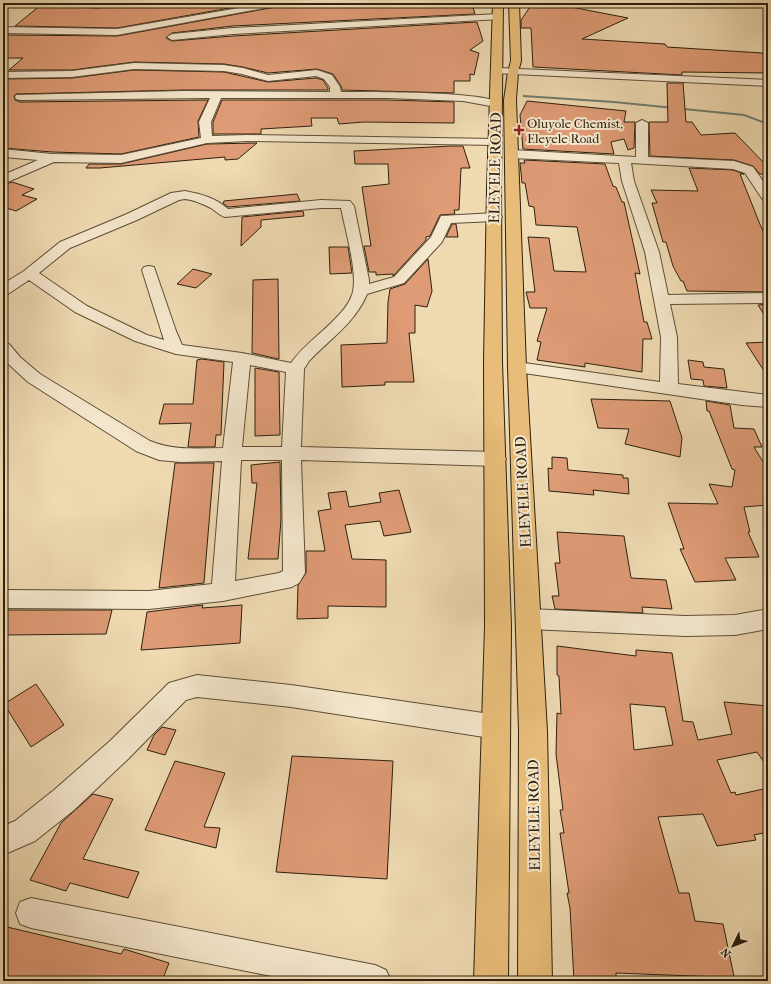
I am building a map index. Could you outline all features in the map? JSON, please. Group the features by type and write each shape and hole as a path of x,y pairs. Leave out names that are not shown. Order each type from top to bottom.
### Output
{"main road":[{"name":"ELEYELE ROAD","path":"498,3 497,74 504,148 512,189 517,367 533,731 535,981"},
{"name":"ELEYELE ROAD","path":"500,101 512,75 516,61 514,3"},
{"name":"ELEYELE ROAD","path":"491,981 498,626 493,362 495,217 504,148"}],"street":[{"path":"58,3 97,5 132,3"},
{"path":"3,30 117,32 281,3"},
{"path":"222,41 257,33 261,23 258,11 250,8"},
{"path":"172,37 207,33 261,23 498,17"},
{"path":"79,63 128,67 224,68 268,78 318,73 328,77 335,87 336,95"},
{"path":"3,74 84,74 128,67"},
{"path":"497,74 768,83"},
{"path":"207,140 204,133 204,121 217,94"},
{"path":"20,97 217,94 463,98 500,101"},
{"path":"642,123 642,160"},
{"path":"3,153 52,158 121,159 207,140 287,138 504,148 624,160 734,165 749,170 768,197"},
{"path":"3,180 52,158"},
{"path":"624,160 628,181 652,252 662,300 669,337 669,389"},
{"path":"3,291 29,274 65,245 132,217 176,196 185,195 197,197 217,206 225,213 340,203 347,206 362,280 362,291 345,318 299,362 295,369 291,454 294,573 291,577 284,581 224,592 149,600 3,599"},
{"path":"362,291 399,280 437,239 446,219 495,217"},
{"path":"149,270 165,324 176,349"},
{"path":"29,274 46,284 80,309 141,338 176,349 242,358 295,369"},
{"path":"662,300 768,298"},
{"path":"3,348 34,378 144,446 159,453 181,455 291,454 496,459"},
{"path":"224,592 232,455 242,358"},
{"path":"517,367 669,389 768,401"},
{"path":"528,619 685,626 735,625 768,619"},
{"path":"3,841 25,831 64,800 119,750 178,691 197,686 291,696 497,727"},
{"path":"31,913 375,981"}],"building":[{"path":"137,3 258,3 117,28 15,26 42,4 97,8 132,6"},
{"path":"286,3 367,3 364,5 458,3 472,4 475,14 233,26 172,33 166,38 172,41 477,22 483,41 470,50 479,53 474,75 470,74 470,81 454,81 454,93 342,90 333,74 317,69 268,73 224,64 134,62 72,70 9,70 23,58 3,58 4,35 117,36 281,6"},
{"path":"532,4 566,6 628,18 582,39 665,44 667,47 762,53 768,61 768,73 682,72 682,75 533,67 531,28 521,28 521,20"},
{"path":"134,70 224,72 268,82 316,78 323,80 328,90 183,90 16,94 14,96 15,100 20,102 208,100 198,121 199,137 121,154 52,152 3,148 3,79 72,78"},
{"path":"667,83 683,83 686,122 692,122 701,135 735,133 768,167 768,174 760,174 753,166 734,160 650,156 649,122 668,122"},
{"path":"222,100 388,100 454,102 454,123 364,122 339,124 337,118 311,118 312,126 261,129 261,134 213,134 213,122"},
{"path":"527,101 626,111 624,122 635,122 634,148 628,150 624,139 611,142 614,154 523,149 520,115"},
{"path":"257,143 238,159 225,160 225,157 86,168 89,164 121,164 207,144"},
{"path":"463,146 470,168 461,168 459,210 454,210 455,214 440,215 430,236 426,237 426,240 393,276 393,274 376,275 376,272 369,272 364,246 371,246 362,187 389,184 388,164 355,164 354,151"},
{"path":"524,160 605,164 613,186 616,187 622,202 624,202 640,274 635,273 644,322 647,322 652,339 643,339 642,372 585,363 585,367 537,360 541,342 537,341 547,308 530,308 526,292 535,292 528,237 549,238 554,271 586,272 577,227 536,225 534,207 529,206 525,183 522,183 520,163 525,163"},
{"path":"689,168 733,170 744,174 740,174 759,222 764,233 768,233 768,292 687,291 683,281 681,281 673,266 666,242 663,242 652,203 657,203 651,190 698,191"},
{"path":"12,182 34,189 22,195 37,199 16,211 3,207 3,185"},
{"path":"297,194 300,201 228,207 223,203 224,201"},
{"path":"303,211 304,216 261,220 261,227 241,246 242,217"},
{"path":"452,224 456,224 458,237 446,237"},
{"path":"329,247 348,247 352,273 330,274"},
{"path":"428,259 432,291 427,307 415,305 415,333 409,333 414,382 385,382 385,385 342,387 341,345 387,343 388,302 390,289 405,284"},
{"path":"193,269 212,274 196,288 177,284"},
{"path":"278,279 279,359 252,353 253,280"},
{"path":"768,304 768,321 758,305"},
{"path":"768,342 768,377 746,343"},
{"path":"202,359 224,362 221,435 216,435 215,447 188,447 191,423 159,424 164,404 193,404 197,360"},
{"path":"688,360 703,362 704,367 724,369 727,388 704,386 703,380 691,379"},
{"path":"255,368 279,372 280,435 255,436"},
{"path":"591,399 670,401 682,438 680,457 625,444 629,429 598,428"},
{"path":"706,401 730,405 734,428 754,429 762,447 754,447 768,470 768,505 744,507 750,532 748,532 759,557 725,558 736,580 695,582 680,549 684,549 668,503 718,504 709,484 732,487 735,470 732,469 709,411 707,411"},
{"path":"552,457 567,458 568,470 623,475 623,478 628,478 629,494 593,490 594,495 549,491 548,468 552,469"},
{"path":"280,462 281,519 278,559 248,559 257,483 252,483 251,465"},
{"path":"175,463 214,463 204,583 159,588"},
{"path":"399,490 411,532 384,536 380,521 345,525 352,559 386,560 386,607 328,606 328,618 297,619 298,585 306,573 306,551 325,551 318,511 331,509 328,493 346,491 349,507 381,502 379,493"},
{"path":"557,532 624,536 631,578 666,580 672,609 642,607 643,613 555,609 552,596 559,596 555,563 560,563"},
{"path":"203,605 202,608 242,605 240,643 141,650 147,612"},
{"path":"3,610 112,610 106,634 3,635"},
{"path":"557,646 636,656 636,650 672,653 683,721 693,722 698,740 732,734 724,702 768,706 768,768 757,752 717,760 731,793 735,792 736,795 768,788 768,832 754,835 756,840 717,846 703,814 658,817 679,893 689,893 695,921 723,924 735,981 719,981 719,977 616,973 616,981 574,981 570,908 567,893 569,893 560,833 564,833 560,810 563,810 556,754 557,713 561,714 559,676 557,675","holes":["630,704 665,707 673,745 634,750"]},
{"path":"36,684 64,725 31,747 4,704"},
{"path":"162,727 176,730 165,755 147,750 154,735"},
{"path":"292,756 393,761 387,879 276,872"},
{"path":"175,761 225,773 204,827 220,828 216,848 145,830"},
{"path":"93,794 113,799 83,859 139,872 128,898 70,883 66,891 30,880 61,823"},
{"path":"3,926 121,954 124,949 169,963 162,981 3,981"}],"waterway":[{"path":"524,96 614,102 744,115 768,124"}],"place":[{"name":"Oluyole Chemist, Eleyele Road","path":"519,130"}]}
